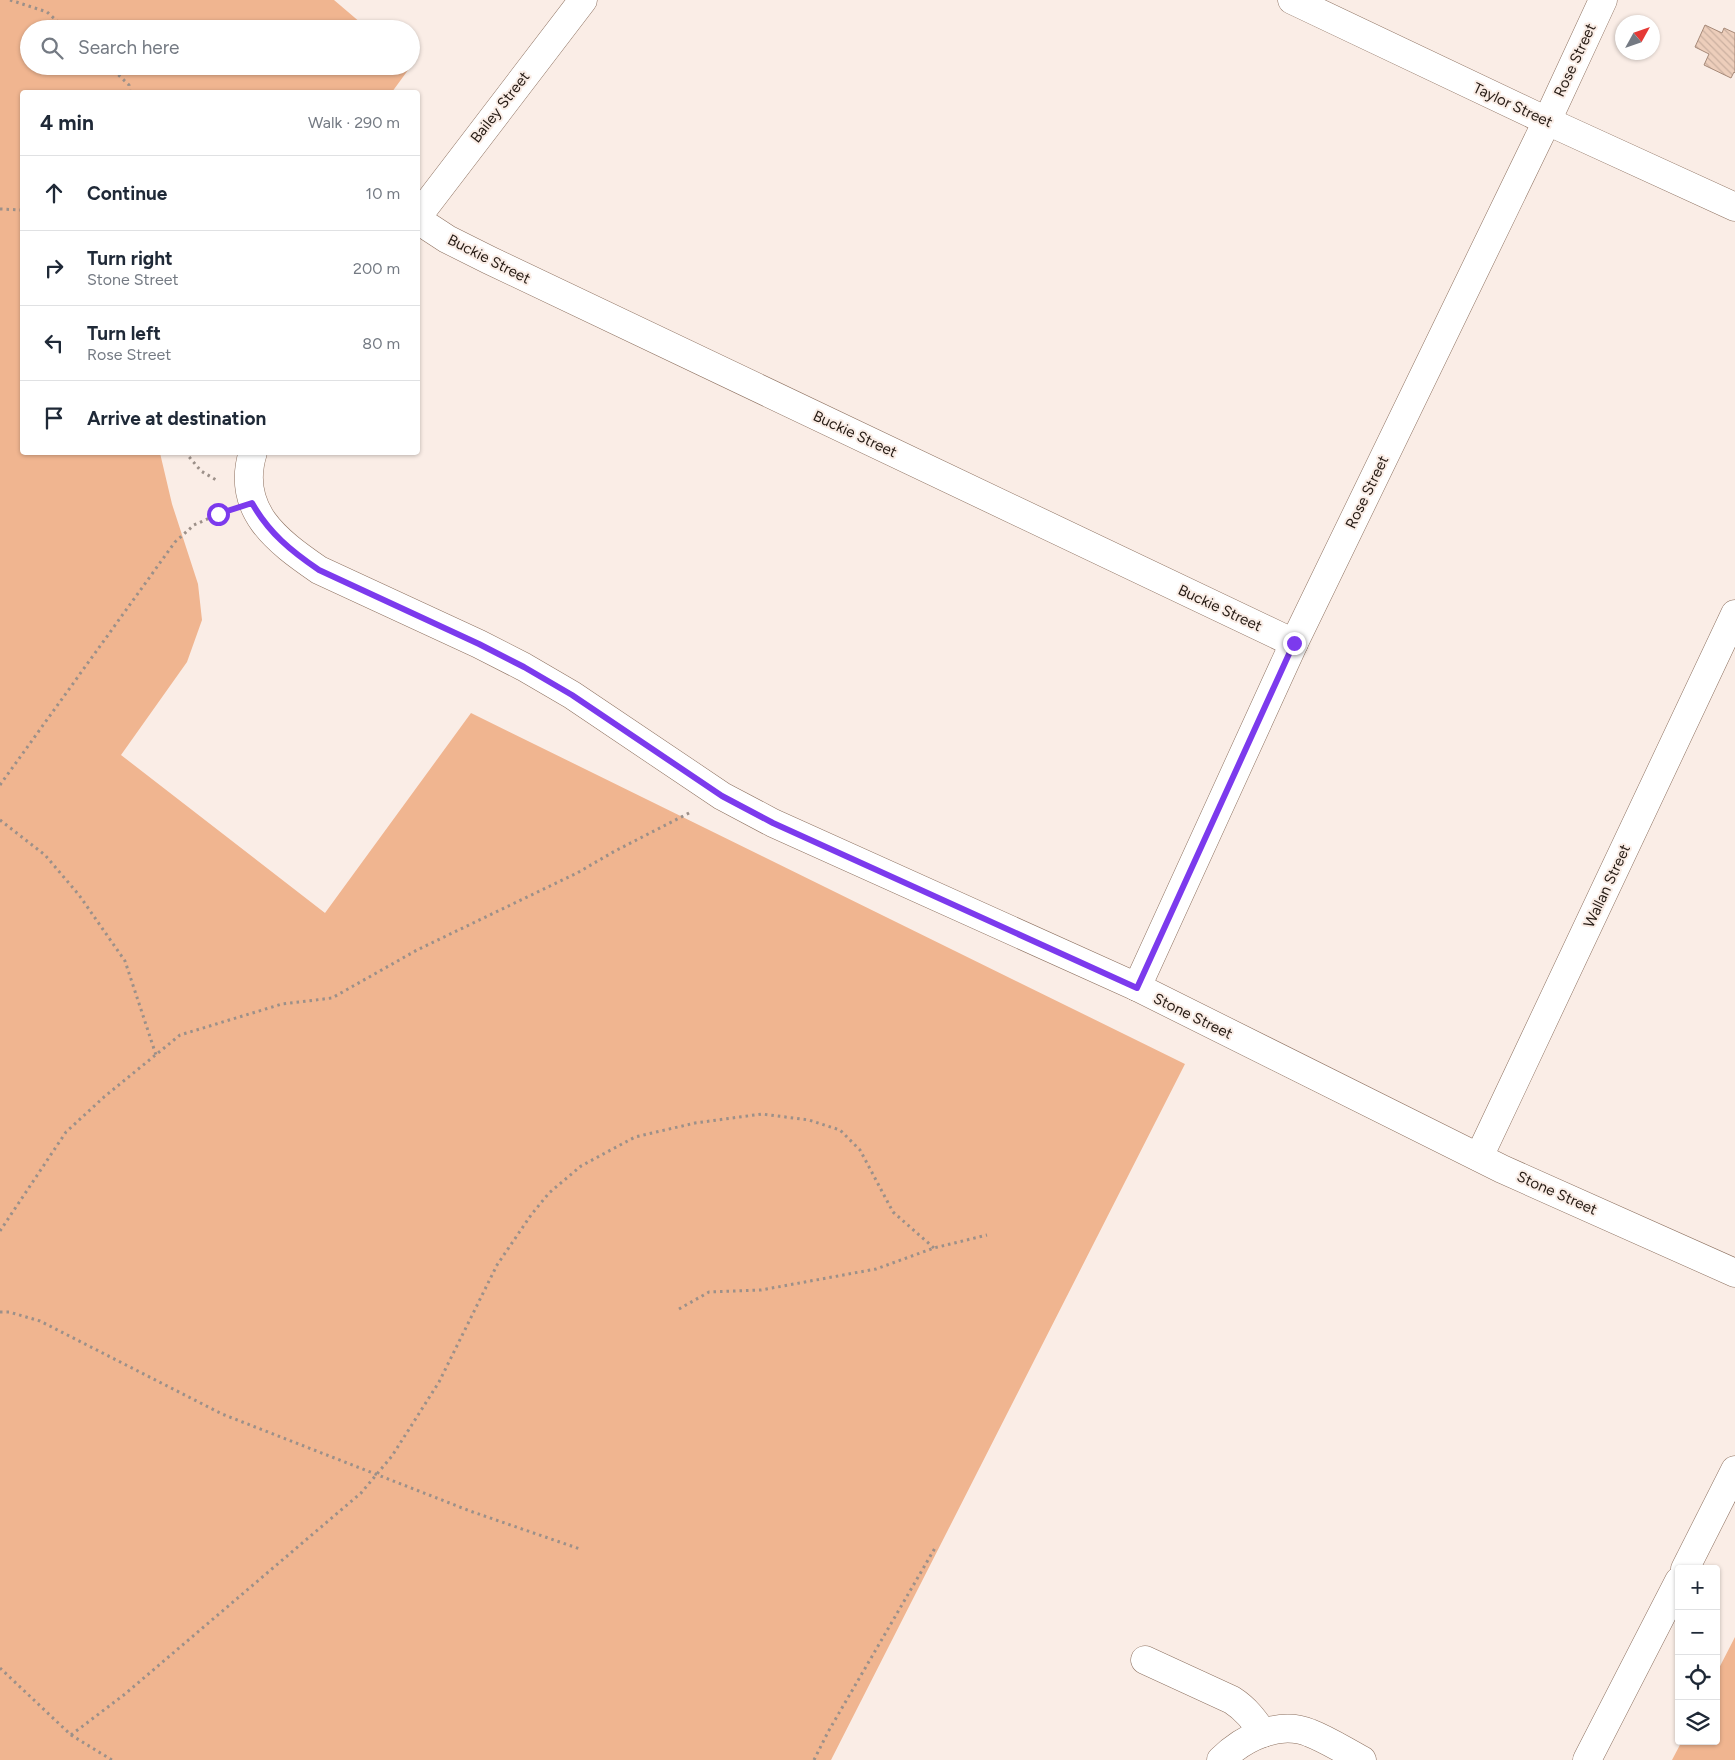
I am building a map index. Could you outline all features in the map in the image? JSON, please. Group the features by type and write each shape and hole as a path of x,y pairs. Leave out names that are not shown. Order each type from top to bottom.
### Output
{"street":[{"name":"Bailey Street","path":"420,213 583,0"},
{"name":"Taylor Street","path":"1292,0 1547,121 1735,207"},
{"name":"Rose Street","path":"1137,988 1294,643 1547,121 1603,0"},
{"name":"Buckie Street","path":"420,221 489,260 1294,643"},
{"path":"252,455 247,480 252,503"},
{"name":"Stone Street","path":"252,503 263,521 276,536 297,555 319,570 479,644 524,667 604,716 722,796 773,823 1137,988 1479,1157 1735,1273"},
{"name":"Wallan Street","path":"1479,1157 1735,614"},
{"path":"1687,1565 1735,1470"},
{"path":"1588,1760 1675,1589"},
{"path":"1145,1660 1237,1703 1251,1716 1263,1733"},
{"path":"1221,1760 1231,1750 1246,1740 1263,1733 1295,1728 1310,1732 1362,1760"}],"path":[{"path":"10,0 47,12 56,20"},
{"path":"118,75 129,85 130,90"},
{"path":"0,209 20,210"},
{"path":"0,786 175,542 194,525 218,514 252,503"},
{"path":"0,1231 66,1132 104,1097 180,1035 282,1004 332,998 417,950 577,873 615,851 722,796"},
{"path":"0,820 45,855 79,895 125,961 156,1055"},
{"path":"71,1735 125,1694 353,1500 376,1475 392,1456 439,1382 497,1265 531,1215 549,1193 581,1166 635,1137 695,1123 762,1114 809,1120 840,1130 860,1150 893,1212 934,1248"},
{"path":"679,1308 709,1292 760,1290 876,1269 934,1248 987,1235"},
{"path":"0,1312 9,1312 40,1321 222,1414 470,1511 580,1549"},
{"path":"814,1760 828,1732 935,1548"},
{"path":"0,1668 71,1735 112,1760"}],"shaded area":[{"path":"0,0 334,0 357,20 20,20 20,75 404,75 393,90 20,90 20,455 160,455 172,504 198,584 202,620 187,662 121,755 325,913 471,713 1185,1064 831,1760 0,1760"},
{"path":"1735,1637 1735,1760 1672,1760 1680,1745 1720,1745 1720,1666"}],"building":[{"path":"1705,25 1722,33 1724,28 1735,33 1735,73 1731,78 1704,65 1709,54 1695,47"}],"route":[{"path":"218,514 252,503 263,521 276,536 297,555 319,570 479,644 524,667 572,695 722,796 773,823 1137,988 1294,643"}]}
